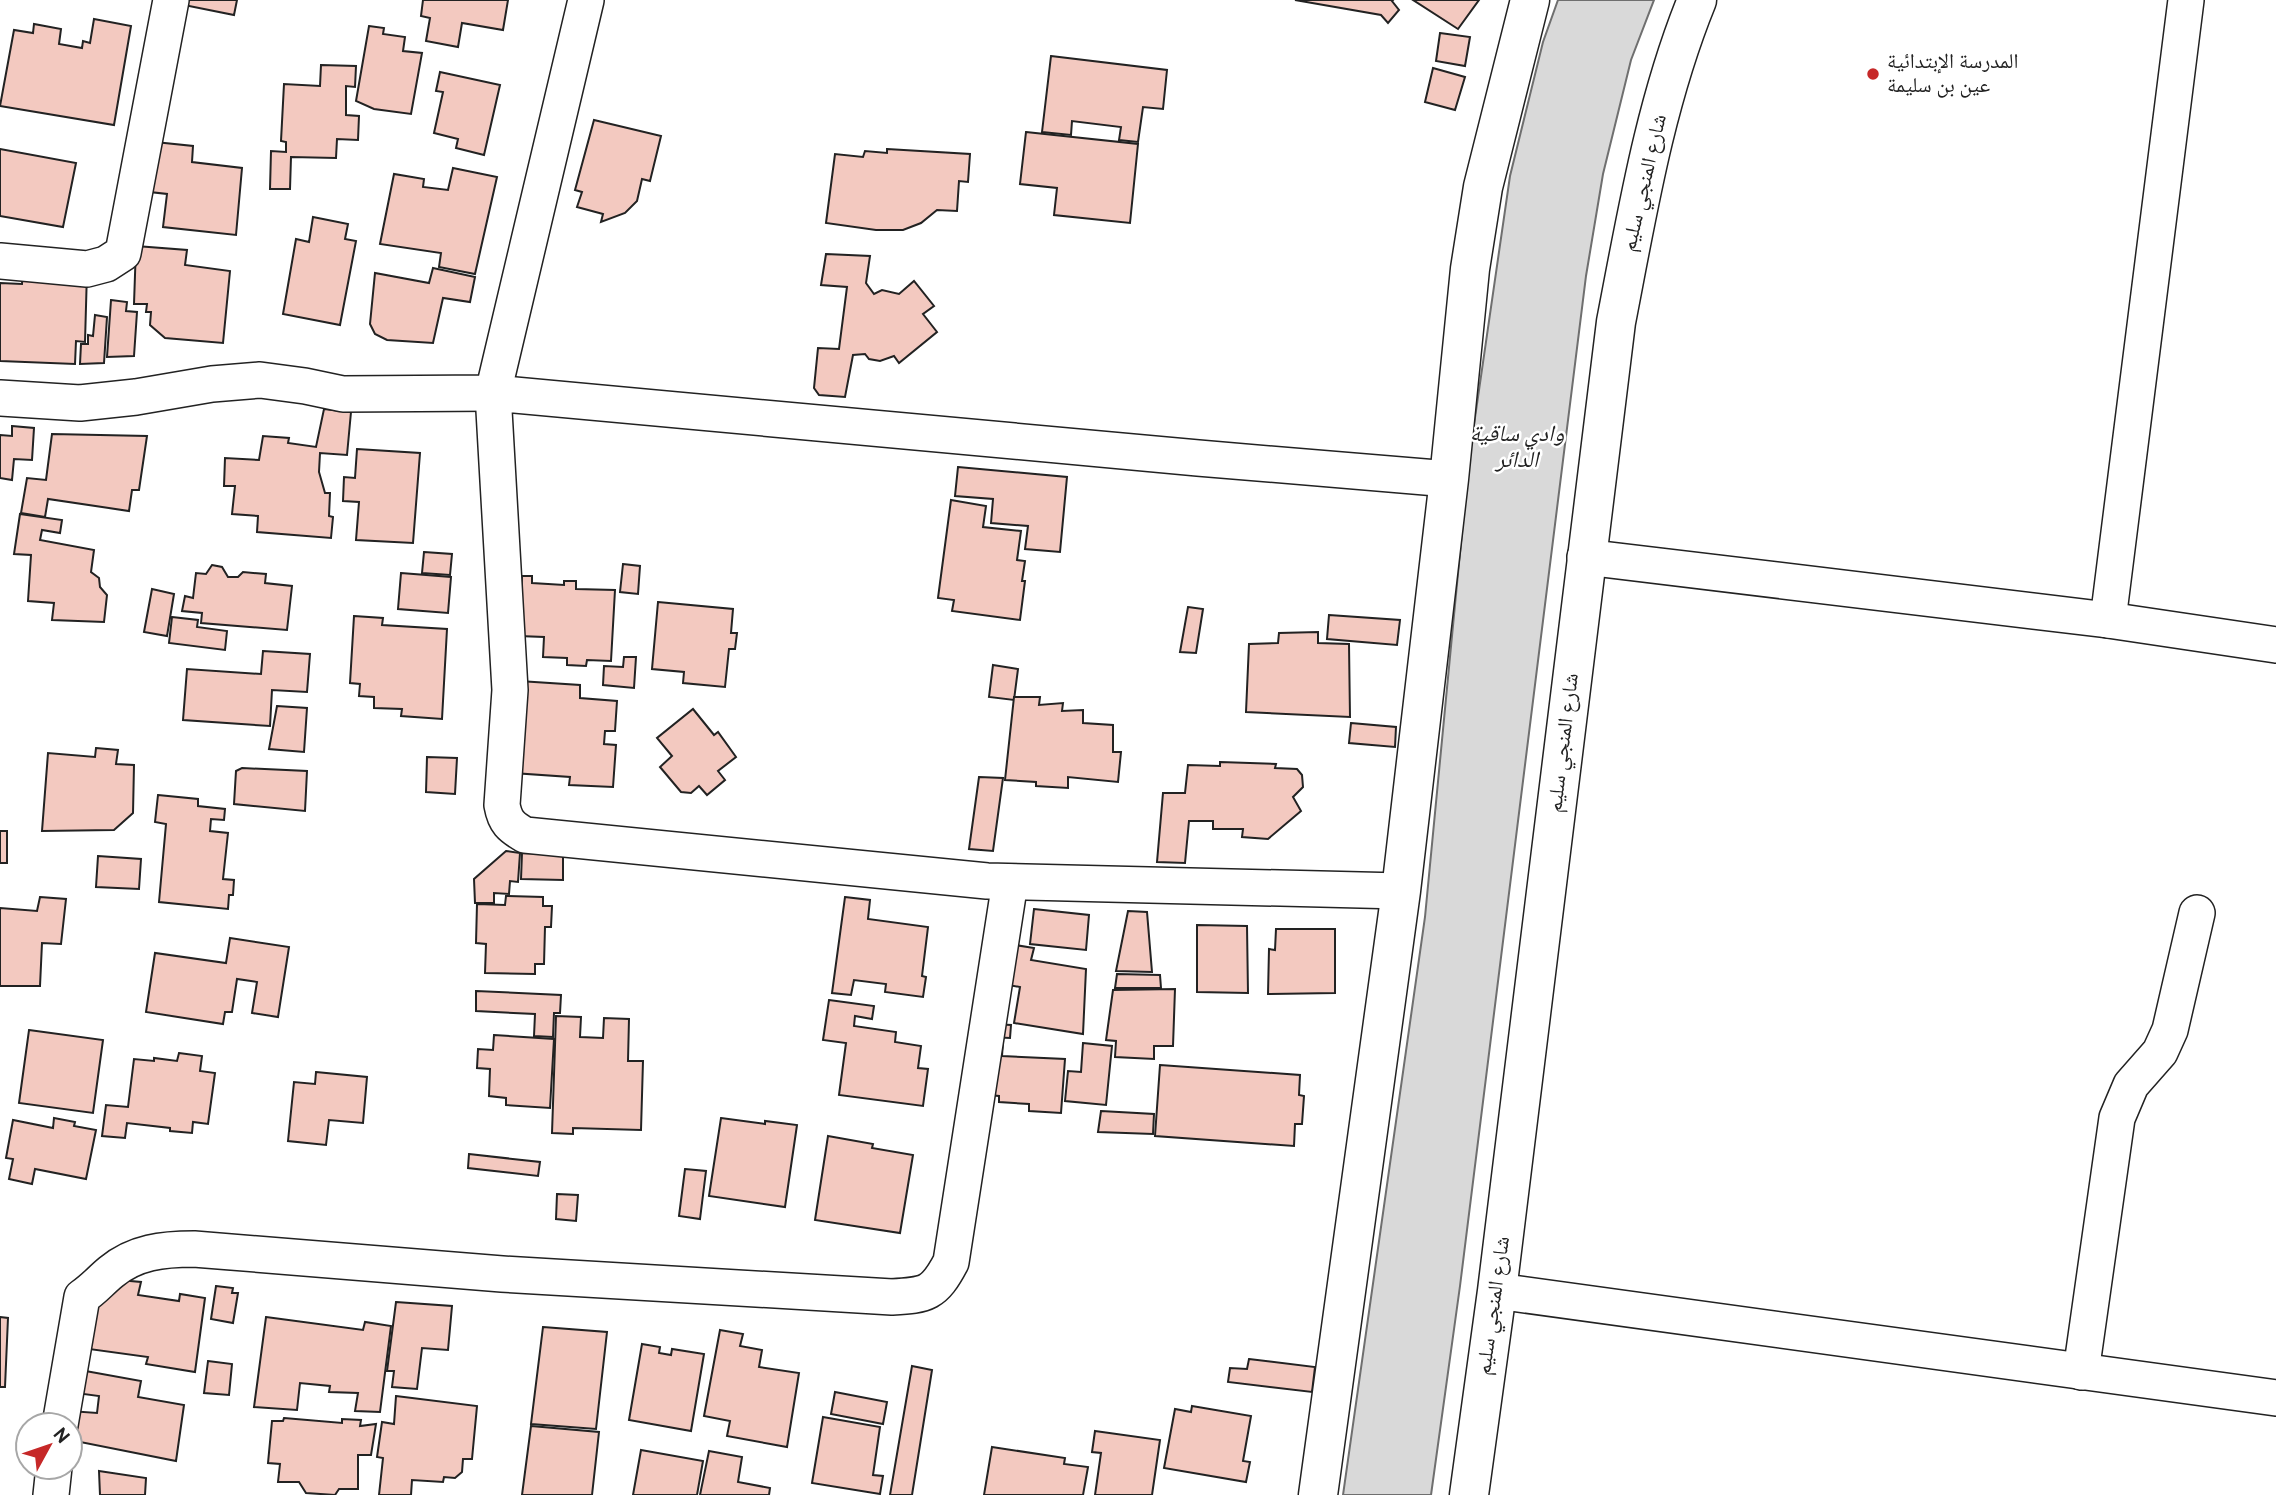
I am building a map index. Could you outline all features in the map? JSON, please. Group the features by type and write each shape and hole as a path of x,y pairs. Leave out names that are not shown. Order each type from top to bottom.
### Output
{"main road":[{"path":"1318,1495 1401,891 1470,269 1483,187 1530,0"},
{"name":"شارع المنجي سليم","path":"1469,1495 1497,1291 1585,557 1616,322 1643,181 1669,80 1698,0"}],"street":[{"path":"0,261 87,269 106,264 123,253 171,0"},
{"path":"586,0 493,393 510,690 502,805 504,818 511,827 525,835 1010,882 1401,891"},
{"path":"2108,620 2186,0"},
{"path":"0,398 80,402 260,380 343,394 493,393 1448,479"},
{"path":"1585,557 2108,620 2276,645"},
{"path":"62,1411 82,1297 97,1287 111,1272 142,1254 165,1249 194,1248 530,1275 892,1297 922,1295 937,1285 951,1262 1010,882"},
{"path":"2081,1372 2117,1118 2130,1085 2160,1052 2170,1030 2197,913"},
{"path":"1497,1291 2276,1398"}],"water":[{"name":"وادي ساقية الدائر","path":"1558,0 1654,0 1631,60 1603,174 1586,276 1460,1286 1431,1495 1343,1495 1425,917 1469,459 1510,176 1543,42"}],"building":[{"path":"185,0 237,0 234,15 184,5"},
{"path":"423,0 508,0 503,30 462,23 458,47 426,41 430,18 421,16"},
{"path":"1295,0 1393,0 1399,10 1388,23 1381,15"},
{"path":"1413,0 1479,0 1458,29"},
{"path":"94,19 131,26 114,125 0,106 14,30 33,33 34,24 61,29 59,44 82,48 83,41 90,43"},
{"path":"369,26 384,28 383,34 405,37 403,51 422,53 411,114 374,109 356,101"},
{"path":"1440,33 1470,37 1465,66 1436,61"},
{"path":"1051,56 1167,70 1163,109 1143,107 1138,142 1119,140 1121,127 1072,121 1071,135 1042,132"},
{"path":"321,65 356,66 355,87 346,86 346,115 359,116 358,140 337,139 336,158 291,157 290,189 270,189 271,151 286,152 286,142 281,141 284,84 320,86"},
{"path":"1433,68 1465,77 1455,110 1425,102"},
{"path":"440,72 500,85 484,155 456,148 458,139 434,133 443,92 436,91"},
{"path":"594,120 661,136 650,181 642,179 637,201 625,213 601,222 603,214 577,207 582,192 575,190"},
{"path":"1026,132 1138,144 1130,223 1054,215 1057,188 1020,184"},
{"path":"155,142 193,146 192,162 242,168 236,235 163,227 167,194 150,192"},
{"path":"0,149 76,163 63,227 0,216"},
{"path":"887,149 970,154 968,182 959,181 957,211 937,210 921,223 903,230 876,230 826,223 835,154 863,157 865,151 887,153"},
{"path":"453,168 497,177 475,274 439,267 441,253 380,244 394,174 424,179 423,187 448,190"},
{"path":"313,217 348,224 345,239 356,241 340,325 283,314 296,239 309,242"},
{"path":"136,246 187,250 185,265 230,271 223,343 165,338 150,325 151,312 146,312 147,304 134,304"},
{"path":"826,254 870,256 866,283 874,294 882,290 899,294 914,281 934,306 923,314 937,332 899,363 894,356 880,361 869,359 865,354 853,355 845,397 819,395 814,388 818,348 839,349 847,287 821,285"},
{"path":"433,268 475,277 470,302 443,298 433,343 387,340 375,334 370,324 375,273 429,283"},
{"path":"23,269 87,271 85,342 76,341 75,364 0,361 0,283 22,284"},
{"path":"111,300 127,302 126,311 137,312 134,356 107,357"},
{"path":"95,315 107,317 104,363 80,364 81,344 88,344 88,335 93,336"},
{"path":"324,409 351,412 347,455 320,453 319,472 325,493 330,493 329,516 333,517 331,538 257,532 258,516 232,514 235,486 224,486 225,458 259,460 263,436 289,438 288,443 316,447"},
{"path":"12,426 34,428 32,460 14,459 12,480 0,478 0,435 12,436"},
{"path":"52,434 147,436 139,490 132,490 129,511 48,499 45,517 21,513 27,478 46,480"},
{"path":"357,449 420,453 413,543 356,540 359,502 343,501 344,477 355,478"},
{"path":"958,467 1067,477 1060,552 1025,549 1028,526 991,523 993,499 955,496"},
{"path":"951,500 986,506 983,527 1021,531 1017,560 1025,561 1022,581 1025,581 1020,620 952,611 954,600 938,598"},
{"path":"20,514 62,520 60,533 42,530 40,540 94,550 91,572 99,578 100,587 107,595 104,622 52,620 54,603 28,601 31,555 14,554"},
{"path":"424,552 452,554 450,575 422,573"},
{"path":"623,564 640,566 638,594 620,592"},
{"path":"212,565 222,567 228,577 238,577 243,572 266,574 265,583 292,586 287,630 201,623 202,613 182,611 185,596 193,598 196,573 206,574"},
{"path":"401,573 451,577 448,613 398,609"},
{"path":"522,576 532,576 532,583 564,585 564,581 576,581 576,589 615,590 611,661 587,660 586,666 567,665 567,658 543,657 544,637 519,636"},
{"path":"152,589 174,594 167,636 144,632"},
{"path":"658,602 733,609 731,633 737,633 735,649 729,649 725,687 683,683 684,672 652,669"},
{"path":"1188,607 1203,609 1196,653 1180,652"},
{"path":"1329,615 1400,620 1397,645 1327,639"},
{"path":"354,616 383,618 382,625 447,629 442,719 401,716 402,709 374,708 374,697 359,696 360,684 350,683"},
{"path":"172,617 198,620 197,627 227,631 225,650 169,643"},
{"path":"1318,632 1318,643 1349,644 1350,717 1246,712 1249,644 1278,643 1279,633"},
{"path":"263,651 310,654 307,692 272,690 270,726 183,720 187,669 261,674"},
{"path":"624,657 636,657 634,688 603,685 604,666 623,667"},
{"path":"993,665 1018,669 1014,700 989,697"},
{"path":"519,681 580,685 580,698 617,701 615,731 605,731 604,744 616,745 613,787 569,785 570,777 513,773"},
{"path":"1014,697 1040,697 1039,705 1063,703 1062,711 1083,710 1083,723 1113,725 1113,752 1121,752 1118,782 1068,777 1068,788 1005,780"},
{"path":"277,706 307,708 304,752 269,749"},
{"path":"693,709 714,735 718,732 736,757 718,771 725,780 707,795 699,786 691,793 681,792 660,767 672,756 657,738"},
{"path":"1351,723 1396,727 1395,747 1349,743"},
{"path":"96,748 118,750 116,764 134,765 133,813 114,830 42,831 48,753 95,757"},
{"path":"427,757 457,758 455,794 426,792"},
{"path":"1220,762 1276,764 1275,768 1297,769 1302,775 1303,787 1293,797 1301,811 1268,839 1242,837 1243,829 1213,829 1213,821 1189,821 1185,863 1157,862 1163,793 1185,793 1188,765 1220,766"},
{"path":"242,768 307,771 305,811 234,804 236,771"},
{"path":"979,777 1003,778 993,851 969,849"},
{"path":"158,795 198,799 198,806 225,809 224,820 211,819 210,831 228,833 223,879 234,880 228,909 159,902 166,824 155,822"},
{"path":"0,831 7,831 7,863 0,863"},
{"path":"506,851 520,853 518,882 510,881 509,894 494,893 494,903 475,903 474,879"},
{"path":"522,853 563,854 563,880 521,879"},
{"path":"98,856 141,859 139,889 96,887"},
{"path":"506,896 543,897 543,906 552,906 551,927 545,927 544,964 535,964 535,974 485,973 486,944 476,943 477,904 505,905"},
{"path":"40,897 66,899 61,944 42,943 40,986 0,986 0,908 37,911"},
{"path":"845,897 870,900 868,919 928,927 922,976 926,977 923,997 885,992 886,984 854,980 851,995 832,993"},
{"path":"1034,909 1089,915 1086,950 1030,944"},
{"path":"1128,911 1147,912 1152,972 1116,971"},
{"path":"1197,925 1247,926 1248,993 1197,992"},
{"path":"1276,929 1335,929 1335,993 1268,994 1269,949 1275,950"},
{"path":"230,938 289,947 278,1017 252,1013 257,982 237,979 232,1012 225,1012 223,1024 146,1012 155,953 226,963"},
{"path":"1009,944 1034,948 1031,960 1086,969 1083,1034 1014,1023 1020,987 1003,984"},
{"path":"1117,974 1160,975 1161,988 1115,988"},
{"path":"1175,989 1173,1046 1154,1046 1154,1059 1115,1057 1116,1041 1106,1040 1113,990"},
{"path":"476,991 561,995 560,1013 554,1013 553,1037 534,1036 535,1014 476,1011"},
{"path":"829,1000 874,1006 872,1019 855,1016 854,1026 896,1032 895,1042 921,1046 918,1068 928,1069 923,1106 839,1095 846,1043 823,1040"},
{"path":"556,1016 581,1017 580,1037 603,1038 604,1018 629,1019 628,1061 643,1061 641,1130 573,1128 573,1134 552,1133"},
{"path":"992,1024 1011,1025 1010,1038 990,1037"},
{"path":"29,1030 103,1040 93,1113 19,1103"},
{"path":"494,1035 554,1039 550,1108 506,1105 506,1098 489,1096 490,1069 477,1068 478,1049 493,1050"},
{"path":"992,1041 1003,1042 1002,1056 1065,1059 1061,1113 1029,1111 1029,1104 999,1102 999,1096 988,1095"},
{"path":"1083,1043 1112,1046 1106,1105 1065,1101 1068,1071 1081,1072"},
{"path":"179,1053 202,1056 200,1071 215,1073 208,1124 193,1122 192,1133 127,1123 125,1138 102,1136 106,1105 128,1107 134,1059 177,1061"},
{"path":"1160,1065 1300,1075 1299,1095 1304,1096 1302,1124 1295,1124 1294,1146 1155,1136"},
{"path":"316,1072 367,1077 363,1123 329,1120 326,1145 288,1141 294,1082 315,1084"},
{"path":"1101,1111 1154,1114 1153,1134 1098,1132"},
{"path":"54,1118 75,1122 74,1126 96,1130 86,1179 35,1169 32,1184 9,1179 13,1159 6,1158 13,1120 53,1128"},
{"path":"721,1118 797,1125 785,1207 709,1196"},
{"path":"828,1136 873,1144 872,1148 913,1155 900,1233 815,1220"},
{"path":"469,1154 540,1162 538,1176 468,1168"},
{"path":"685,1169 706,1171 700,1219 679,1216"},
{"path":"557,1194 578,1195 576,1221 556,1219"},
{"path":"119,1280 141,1282 138,1295 179,1301 180,1294 205,1298 195,1372 146,1364 148,1357 89,1349 101,1288"},
{"path":"216,1286 233,1288 232,1293 238,1293 233,1323 211,1319"},
{"path":"396,1302 452,1306 448,1350 422,1348 417,1389 392,1387 394,1371 387,1371"},
{"path":"0,1317 8,1318 5,1387 0,1387"},
{"path":"266,1317 363,1330 365,1322 391,1326 380,1412 355,1411 358,1393 329,1392 330,1386 300,1383 297,1410 254,1407"},
{"path":"543,1327 607,1332 596,1429 531,1424"},
{"path":"720,1330 743,1334 740,1346 762,1350 759,1367 799,1373 787,1447 727,1436 730,1421 704,1416"},
{"path":"642,1344 660,1347 659,1353 671,1355 672,1349 704,1354 691,1431 629,1420"},
{"path":"1249,1359 1315,1367 1312,1392 1228,1382 1230,1368 1247,1369"},
{"path":"208,1361 232,1364 229,1395 204,1393"},
{"path":"912,1366 932,1370 912,1495 890,1495"},
{"path":"80,1370 141,1381 138,1397 184,1405 176,1461 84,1443 84,1412 97,1413 99,1396 76,1393"},
{"path":"835,1392 887,1402 883,1424 831,1414"},
{"path":"396,1396 477,1406 472,1459 463,1459 462,1472 455,1478 444,1477 443,1482 412,1480 411,1495 379,1495 383,1458 377,1457 382,1422 394,1424"},
{"path":"1192,1406 1251,1416 1243,1461 1250,1462 1246,1482 1164,1468 1175,1409 1191,1412"},
{"path":"823,1417 880,1427 873,1475 883,1476 880,1494 812,1483"},
{"path":"284,1418 342,1423 342,1419 361,1420 360,1426 376,1424 371,1455 358,1455 358,1489 339,1489 335,1495 306,1493 299,1482 278,1482 280,1464 268,1463 272,1421 283,1421"},
{"path":"531,1426 599,1432 592,1495 522,1495"},
{"path":"1095,1431 1160,1440 1152,1495 1095,1495 1101,1453 1092,1452"},
{"path":"992,1447 1065,1458 1064,1464 1088,1467 1083,1495 984,1495"},
{"path":"641,1450 703,1461 697,1495 633,1495"},
{"path":"709,1451 742,1457 738,1482 770,1488 769,1495 700,1495"},
{"path":"99,1471 146,1478 145,1495 100,1495"}],"place":[{"name":"المدرسة الإبتدائية عين بن سليمة","path":"1873,74"}]}
